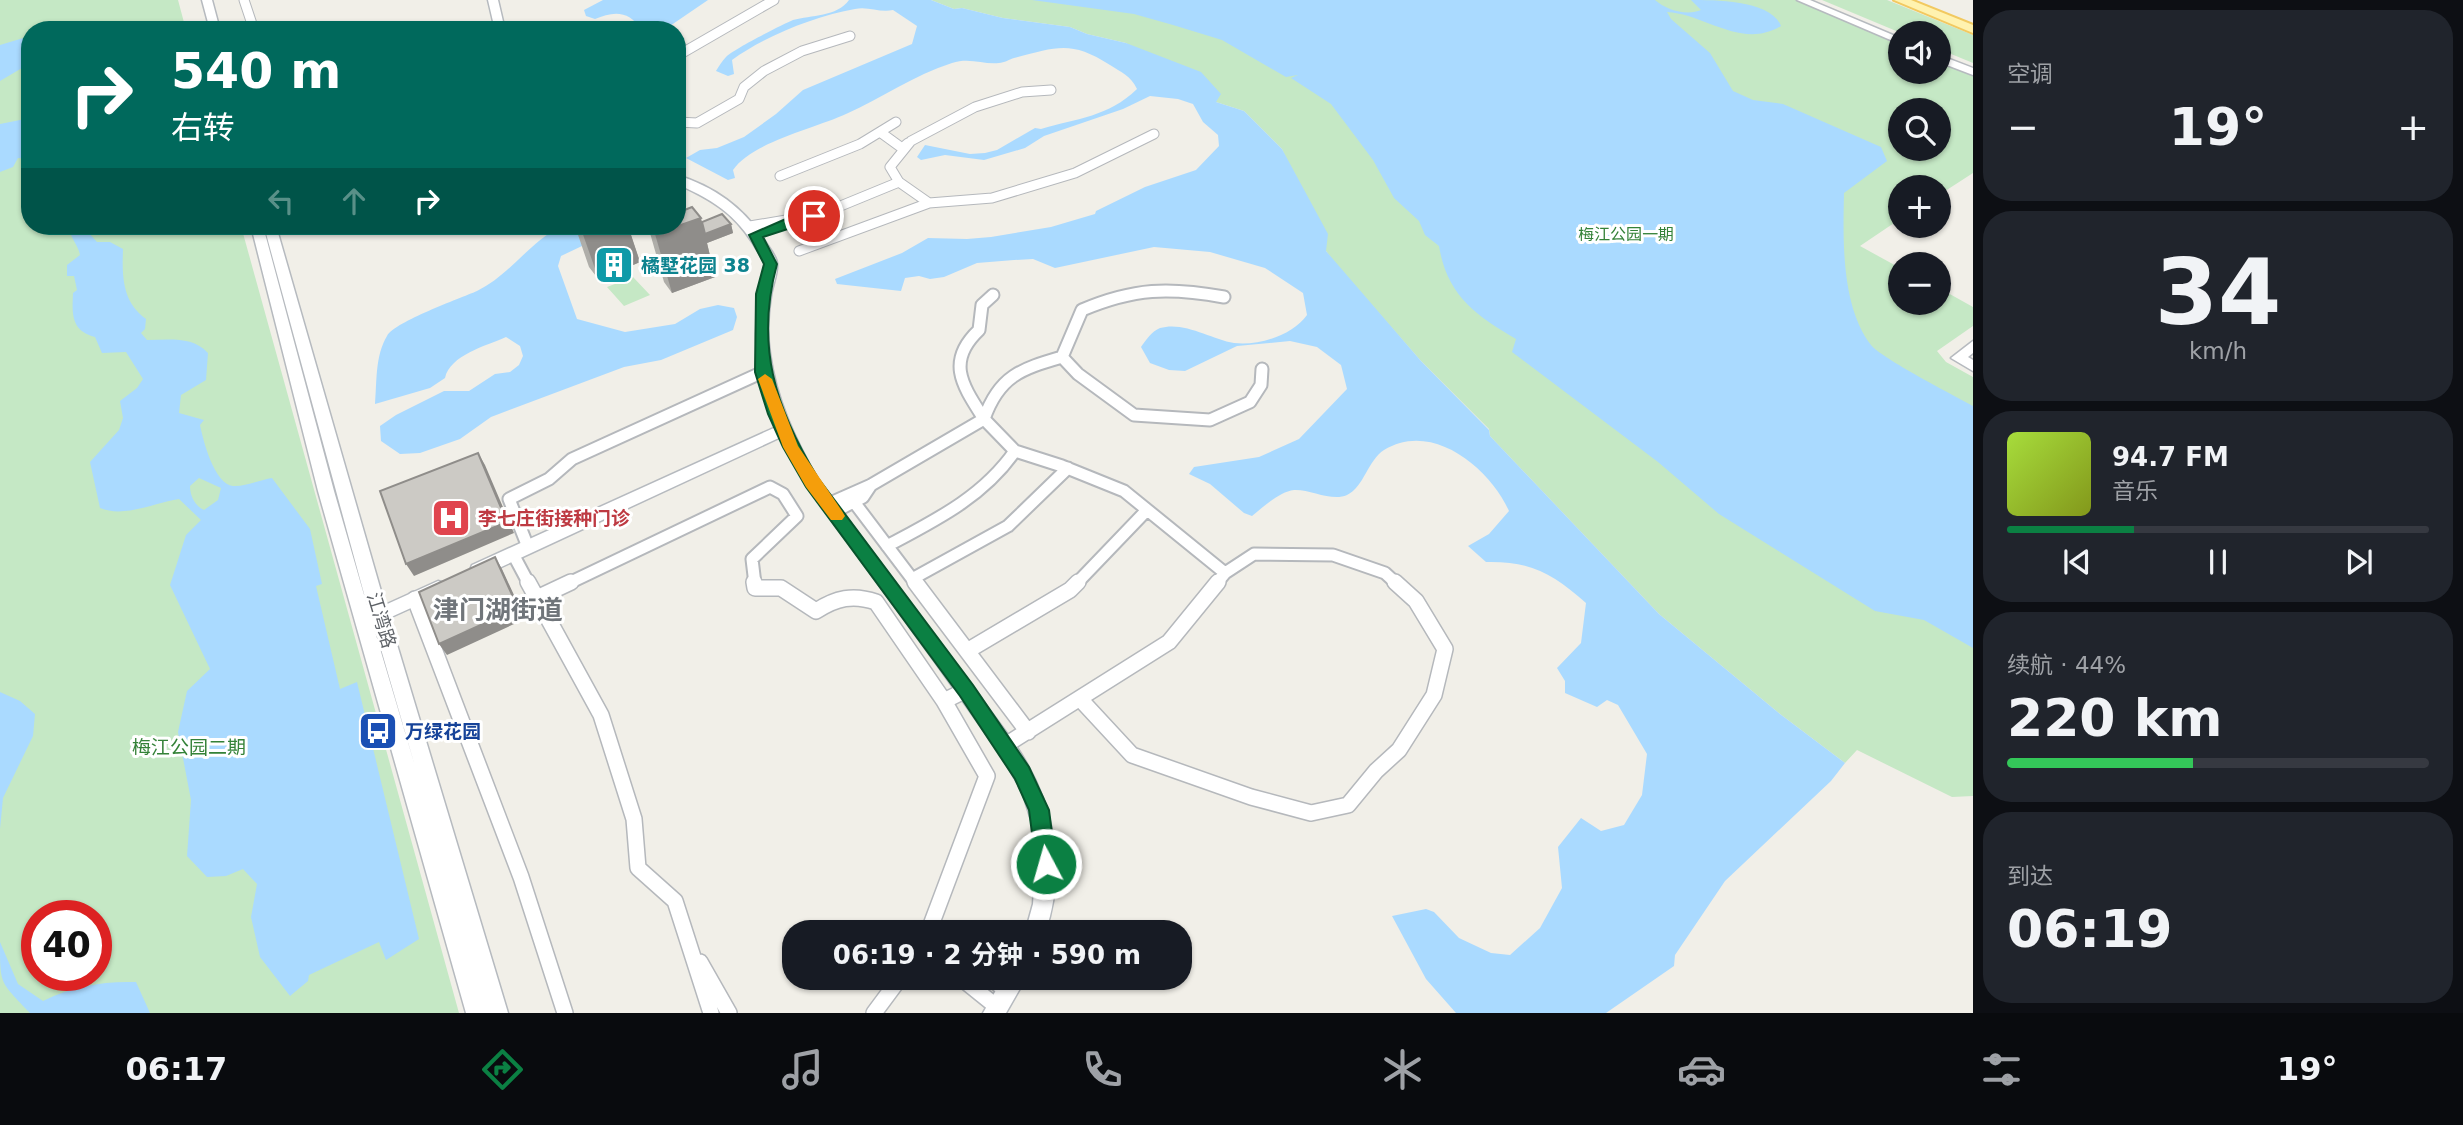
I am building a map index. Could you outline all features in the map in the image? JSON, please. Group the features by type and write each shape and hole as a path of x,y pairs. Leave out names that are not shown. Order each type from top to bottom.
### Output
{"main road":[{"path":"197,0 203,21"},
{"path":"207,0 213,21"},
{"path":"493,0 498,21"},
{"path":"1802,0 1888,34"},
{"path":"1812,0 1888,34"},
{"path":"1899,0 1973,29"},
{"path":"1926,0 1973,19"},
{"path":"1951,60 1973,70"},
{"path":"686,183 732,206 753,231 771,264 762,294 763,372 783,430 812,482 966,690 1022,773 1039,810 1046,849 1046,879 1040,920"},
{"name":"江湾路","path":"259,235 326,491 477,1013"},
{"name":"江湾路","path":"272,235 342,486 497,1013"},
{"path":"1973,346 1958,358 1973,366"},
{"path":"364,622 783,430"}],"street":[{"path":"244,0 251,21"},
{"path":"686,51 774,0"},
{"path":"686,122 696,123 739,99 744,87 764,71 802,51 849,36"},
{"path":"880,132 902,148 975,107 1022,92 1051,90"},
{"path":"780,176 860,144 897,122"},
{"path":"799,251 929,203 992,198 1037,186 1075,173 1154,134"},
{"path":"911,141 890,167 898,183 929,203"},
{"path":"753,231 814,216 898,183"},
{"path":"1062,357 1082,310 1112,296 1137,290 1179,288 1224,297"},
{"path":"993,295 982,305 979,330 966,342 959,355 963,386 984,419 1015,451 1068,468 1124,491 1225,573"},
{"path":"831,508 857,489 871,485 984,419 990,397 1018,370 1062,357"},
{"path":"1062,357 1078,374 1134,415 1210,420 1250,402 1261,385 1262,369"},
{"path":"711,1013 675,901 638,868 634,819 601,715 537,598 520,550 509,499 549,479 572,459 763,372"},
{"path":"887,546 962,505 1004,471 1015,451"},
{"path":"912,579 1008,526 1068,468"},
{"path":"831,508 863,497 871,485"},
{"path":"537,598 770,486 783,494 797,516 752,559 755,588 781,588 816,611 834,599 862,596 876,602 944,701 987,776 934,920"},
{"path":"854,502 1027,732"},
{"path":"967,651 1070,590 1147,510"},
{"path":"1004,746 1169,642 1225,573 1254,554 1334,555 1385,573 1416,601 1445,649 1434,695 1399,750 1376,771 1348,805 1311,813 1251,797 1132,755 1081,699"},
{"path":"415,598 521,877 565,1013"},
{"path":"944,701 966,690"},
{"path":"692,949 729,1013"},
{"path":"874,1013 891,990"}],"green space":[{"name":"梅江公园二期","path":"0,0 178,0 184,21 21,21 21,235 243,235 459,1013 0,1013"},
{"name":"梅江公园一期","path":"931,0 1796,0 1888,39 1888,84 1951,84 1951,65 1973,75 1973,173 1951,187 1951,175 1888,175 1888,227 1860,246 1888,261 1888,315 1951,315 1951,295 1973,307 1973,326 1937,351 1946,362 1973,377 1973,796 1952,797 1857,750 1845,763 1780,714 1659,614 1490,436 1489,429 1421,361 1334,262 1326,251 1282,149 1244,111 1216,102 1126,43 1070,27 1003,18 962,8 954,9"},
{"path":"1822,0 1887,0 1939,21 1888,21 1888,28"},
{"path":"1951,26 1973,35 1973,63 1951,54"},
{"path":"633,277 650,295 624,306 607,287"}],"water":[{"path":"603,0 708,0 677,21 634,21 621,14 595,19 586,16 584,10"},
{"path":"849,0 931,0 954,9 962,8 1003,18 1070,27 1126,43 1201,72 1221,94 1216,102 1244,111 1282,149 1328,234 1326,251 1421,361 1489,430 1490,436 1659,614 1780,714 1845,763 1831,781 1725,881 1675,955 1674,966 1606,1013 1456,1013 1426,979 1392,916 1426,909 1434,912 1459,938 1491,953 1510,955 1540,928 1562,888 1558,847 1581,818 1601,831 1624,825 1642,795 1647,754 1618,705 1607,700 1597,707 1565,693 1565,681 1557,668 1581,643 1586,603 1563,584 1540,571 1516,564 1486,562 1468,546 1489,534 1509,511 1488,479 1457,453 1440,445 1421,441 1402,442 1379,454 1358,486 1347,495 1335,497 1307,491 1288,491 1252,516 1244,513 1210,484 1189,474 1194,467 1259,457 1299,439 1347,389 1341,365 1317,347 1290,341 1237,346 1185,371 1169,370 1150,363 1141,347 1154,331 1169,326 1234,343 1254,343 1275,338 1293,328 1307,315 1303,293 1265,268 1210,252 1154,247 1055,268 1033,259 977,263 944,277 905,278 901,291 837,284 835,279 902,253 928,238 991,237 1051,227 1095,214 1096,211 1145,187 1196,170 1219,146 1218,135 1203,122 1193,104 1178,99 1150,96 1123,109 1044,136 1025,148 984,160 945,155 921,160 917,157 925,145 970,154 997,150 1035,128 1041,129 1104,111 1137,89 1125,75 1096,57 1074,49 1053,49 1001,63 965,61 938,68 846,114 754,151 733,170 735,178 728,180 686,158 700,150 717,148 744,137 803,90 912,44 917,26 893,10 860,8 807,22 775,35 732,60 734,74 728,76 716,71 730,54 758,37 793,20 838,10"},
{"name":"梅江公园一期","path":"1032,0 1655,0 1671,9 1695,12 1701,10 1691,0 1701,0 1741,3 1754,6 1775,17 1781,26 1752,34 1738,33 1695,18 1667,12 1671,19 1710,53 1733,91 1753,100 1783,104 1881,147 1887,161 1844,193 1844,251 1849,292 1861,329 1871,345 1903,367 1973,406 1973,648 1924,620 1875,611 1719,514 1658,462 1512,352 1516,339 1465,302 1449,278 1439,246 1425,235 1419,221 1394,198 1373,160 1331,104 1291,78 1298,75 1286,77 1222,40 1134,14"},
{"path":"21,39 21,69 0,81 0,45"},
{"path":"21,120 21,158 18,158 13,167 0,172 0,124"},
{"path":"71,235 91,235 97,242 110,242 123,249 125,288 132,305 146,319 145,329 141,333 147,340 188,341 208,353 206,380 181,395 179,413 204,420 200,425 207,450 220,478 237,486 272,478 310,529 322,584 316,586 340,689 357,682 419,939 386,960 379,942 309,975 308,981 290,996 260,957 251,917 257,884 243,869 226,876 207,877 187,856 191,800 178,732 187,691 210,669 170,585 186,535 201,520 179,499 129,511 100,508 90,462 119,430 123,418 120,401 137,388 143,379 126,352 102,353 95,337 81,331 77,326 73,293 77,290 74,276 67,276 67,265 80,255","holes":["199,478 221,488 218,500 204,510 194,500 190,486"]},
{"path":"546,235 605,235 561,256 558,266 577,319 625,332 675,324 700,309 718,305 734,308 737,317 733,330 661,360 624,367 491,417 460,439 420,453 400,454 381,441 380,426 396,415 444,391 469,391 495,374 510,372 519,365 523,356 520,346 506,337 461,357 448,370 445,378 430,388 375,404 378,360 387,336 393,330 415,317 489,285"},
{"path":"0,692 20,701 35,714 33,736 3,798 0,829"},
{"path":"0,942 21,991 28,991 43,1001 70,991 112,991 112,982 136,982 150,1013 30,1013 7,988 0,967"}],"building":[{"path":"692,207 701,218 686,223 686,209"},
{"path":"722,214 731,224 705,234 702,222"},
{"name":"李七庄街接种门诊","path":"478,453 507,522 406,564 380,491"},
{"path":"495,557 518,608 439,644 419,592"}],"slow traffic":[{"path":"765,379 790,447 837,516"}],"place":[{"name":"橘墅花园 38","path":"614,265"},
{"name":"李七庄街接种门诊","path":"451,518"},
{"name":"万绿花园","path":"378,731"}],"district":[{"name":"津门湖街道","path":"498,610"}],"route":[{"path":"814,216 755,235 771,264 762,294 763,372 776,414 790,447 812,482 966,690 1022,773 1039,810 1046,864"}]}
